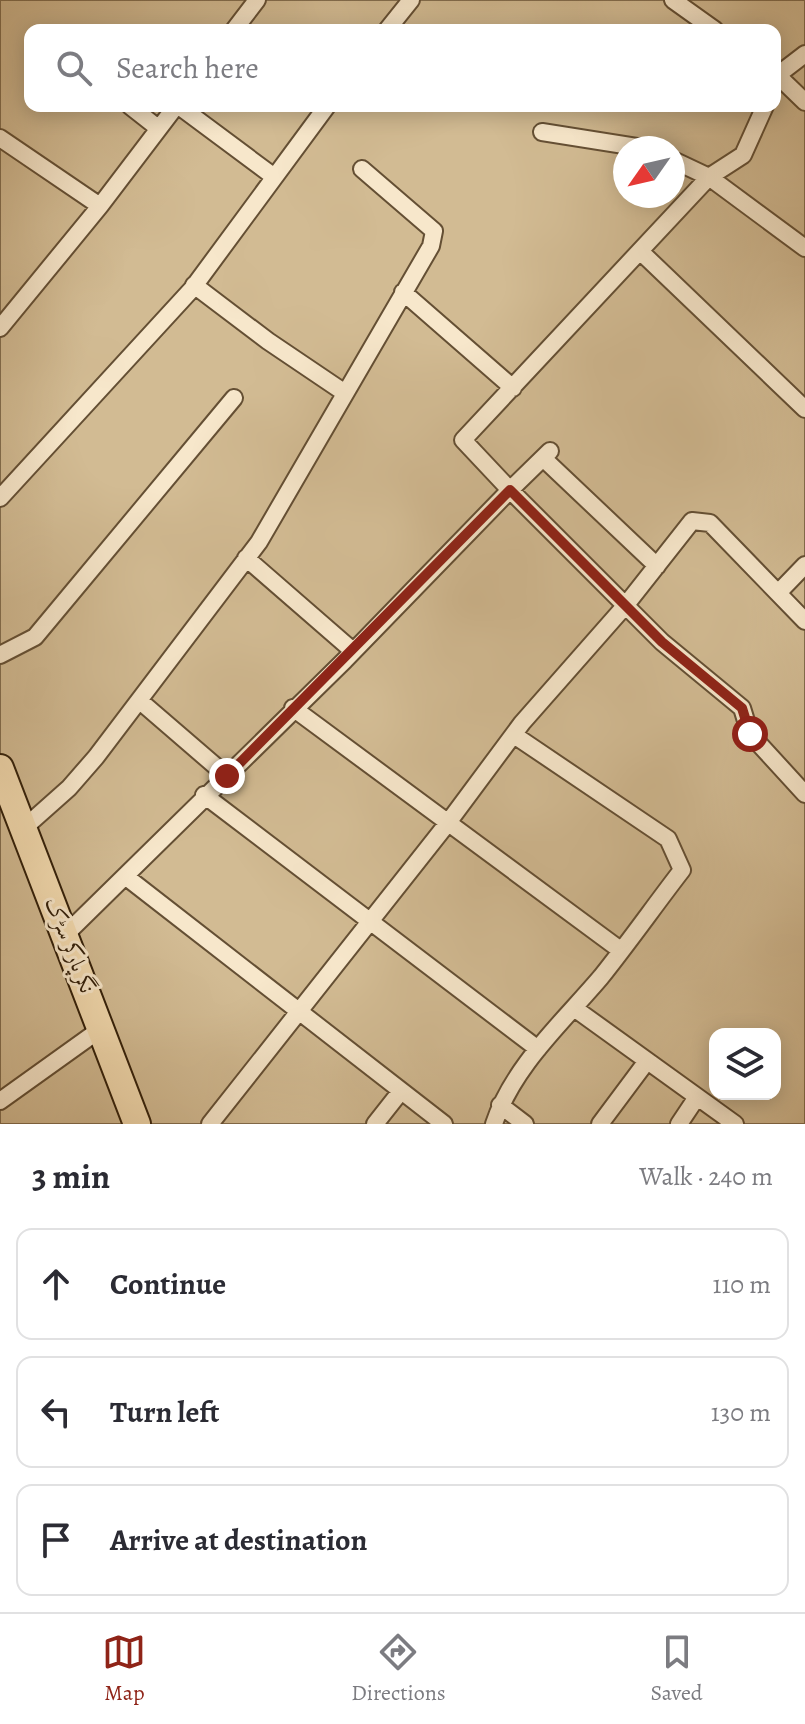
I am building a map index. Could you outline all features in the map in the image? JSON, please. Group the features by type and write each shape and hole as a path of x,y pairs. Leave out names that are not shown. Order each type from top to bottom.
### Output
{"main road":[{"name":"نگر پارکر سڑک","path":"0,768 67,933 137,1124"}],"street":[{"path":"239,24 257,0"},
{"path":"392,24 411,0"},
{"path":"673,0 707,24"},
{"path":"781,71 805,54"},
{"path":"781,80 805,102"},
{"path":"138,112 158,128"},
{"path":"0,328 173,112"},
{"path":"186,112 273,176"},
{"path":"0,498 194,285 322,112"},
{"path":"762,112 743,155 709,177 642,253 463,440 662,642 742,708 750,734 805,794"},
{"path":"542,132 613,143"},
{"path":"0,138 100,206"},
{"path":"685,166 709,177 805,248"},
{"path":"24,828 69,788 140,701 246,558 431,246 434,231 362,169"},
{"path":"642,253 805,409"},
{"path":"194,285 268,341 345,393"},
{"path":"403,292 513,388"},
{"path":"0,655 35,637 234,398"},
{"path":"67,933 547,455 657,566"},
{"path":"210,1124 514,735 625,606 692,521 710,523 805,621"},
{"path":"246,558 353,651"},
{"path":"778,593 805,565"},
{"path":"140,701 227,776"},
{"path":"293,708 619,949"},
{"path":"494,1124 500,1105 538,1049 682,870 668,839 514,735"},
{"path":"204,795 538,1049"},
{"path":"125,876 444,1124"},
{"path":"574,1008 735,1124"},
{"path":"0,1101 102,1028"},
{"path":"600,1124 647,1061"},
{"path":"375,1124 401,1091"},
{"path":"679,1124 697,1097"},
{"path":"500,1105 525,1124"}],"shaded area":[{"path":"0,0 805,0 805,1124 0,1124"}],"route":[{"path":"227,776 510,490 662,642 742,708 750,734"}]}
